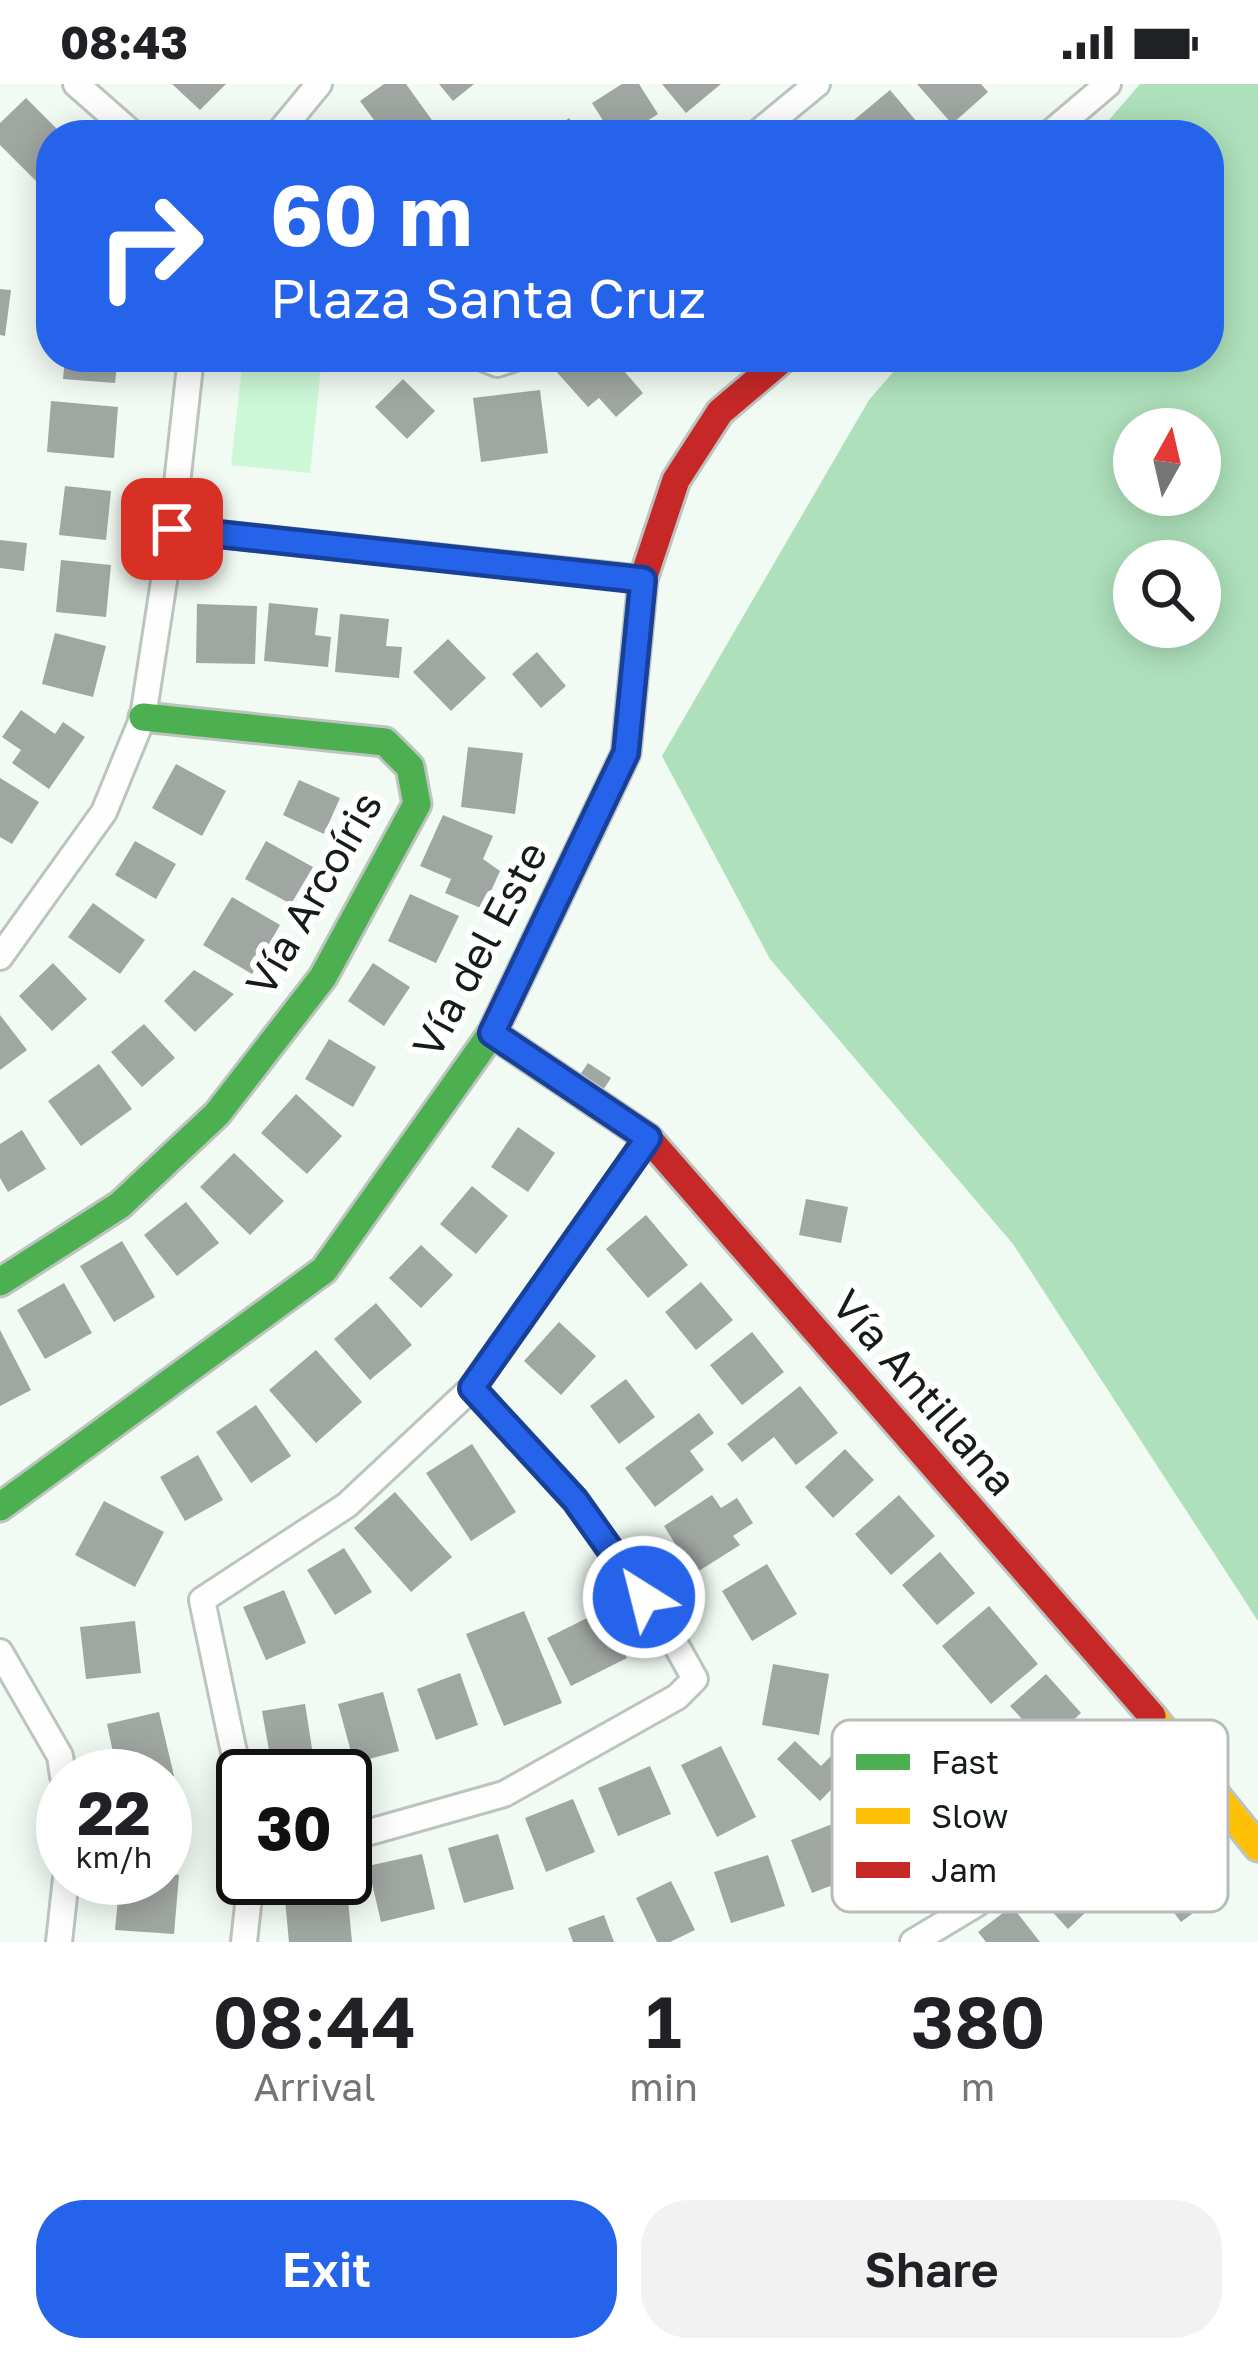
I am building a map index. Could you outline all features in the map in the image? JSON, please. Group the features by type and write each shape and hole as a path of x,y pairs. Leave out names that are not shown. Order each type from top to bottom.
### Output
{"street":[{"path":"76,84 117,120"},
{"path":"290,120 319,84"},
{"path":"773,120 817,84"},
{"path":"1066,120 1108,84"},
{"path":"0,957 104,812 143,717 172,529 189,372"},
{"name":"Vía del Este","path":"0,1507 324,1270 492,1033 626,753 643,580 676,480 720,412 767,372"},
{"path":"172,529 643,580"},
{"name":"Vía Arcoíris","path":"0,1282 120,1205 217,1114 322,977 417,804 410,767 386,742 143,717"},
{"name":"Vía Antillana","path":"492,1033 648,1138 1156,1720"},
{"path":"233,1749 202,1600 346,1505 472,1388 648,1138"},
{"path":"372,1831 504,1794 677,1697 695,1679 667,1629 575,1500 472,1388"},
{"path":"0,1652 56,1749"},
{"name":"Vía Antillana","path":"1228,1810 1258,1847"},
{"path":"59,1942 63,1905"},
{"path":"244,1942 248,1905"},
{"path":"913,1942 964,1912"}],"green space":[{"path":"1140,84 1258,84 1258,1621 1013,1244 770,959 662,756 869,400 893,372 1224,372 1224,120 1109,120"},
{"path":"241,372 320,372 310,473 231,465"}],"building":[{"path":"172,84 226,84 200,110"},
{"path":"384,84 406,84 432,120 374,120 360,101"},
{"path":"439,84 474,84 453,101"},
{"path":"622,84 639,84 658,114 649,120 603,120 592,103"},
{"path":"662,84 721,84 686,113"},
{"path":"917,84 981,84 988,92 956,120 948,120"},
{"path":"890,90 915,120 854,120"},
{"path":"26,98 48,120 36,120 36,181 0,145 0,123"},
{"path":"0,289 11,290 5,336 0,335"},
{"path":"64,372 116,372 115,383 63,379"},
{"path":"557,372 625,372 643,393 616,417 599,398 588,407"},
{"path":"403,379 435,411 407,439 375,407"},
{"path":"540,390 548,453 481,462 473,398"},
{"path":"51,401 118,407 114,458 47,452"},
{"path":"65,486 111,491 106,540 59,535"},
{"path":"0,540 27,543 24,571 0,568"},
{"path":"61,560 111,565 106,617 56,612"},
{"path":"269,603 318,608 315,635 331,637 328,667 264,661"},
{"path":"197,604 257,606 255,664 196,663"},
{"path":"340,614 389,619 386,646 402,647 399,678 335,672"},
{"path":"55,633 106,646 93,697 42,684"},
{"path":"448,639 486,678 451,711 413,672"},
{"path":"537,652 566,686 541,708 512,674"},
{"path":"21,710 55,734 63,722 85,737 49,789 12,763 21,750 2,737"},
{"path":"468,747 523,753 515,814 461,807"},
{"path":"176,764 226,791 202,836 152,808"},
{"path":"0,778 39,802 12,844 0,837"},
{"path":"299,780 340,798 324,834 283,815"},
{"path":"443,815 493,836 483,859 500,871 483,909 445,893 451,879 420,866"},
{"path":"135,841 176,864 156,899 115,875"},
{"path":"266,841 313,867 291,904 245,879"},
{"path":"410,894 459,916 436,963 388,941"},
{"path":"232,897 280,925 252,974 203,945"},
{"path":"93,903 145,940 120,974 68,937"},
{"path":"53,963 87,999 52,1031 19,996"},
{"path":"373,963 410,987 384,1026 348,1001"},
{"path":"194,970 234,994 195,1032 164,1001"},
{"path":"0,1015 27,1050 0,1070"},
{"path":"144,1024 175,1058 142,1087 111,1052"},
{"path":"329,1039 376,1067 353,1107 305,1079"},
{"path":"588,1063 611,1078 601,1093 578,1078"},
{"path":"99,1064 132,1109 81,1146 48,1101"},
{"path":"296,1094 342,1136 307,1174 261,1133"},
{"path":"518,1127 555,1153 528,1192 491,1167"},
{"path":"22,1130 46,1169 8,1192 0,1178 0,1144"},
{"path":"234,1153 284,1201 250,1235 200,1187"},
{"path":"472,1186 508,1216 476,1254 440,1224"},
{"path":"806,1199 848,1207 841,1243 799,1235"},
{"path":"186,1202 219,1243 177,1276 144,1235"},
{"path":"646,1215 688,1265 648,1298 606,1249"},
{"path":"122,1241 155,1297 114,1322 80,1266"},
{"path":"421,1245 453,1275 421,1308 389,1278"},
{"path":"701,1282 733,1320 696,1350 665,1312"},
{"path":"64,1283 92,1333 45,1359 17,1310"},
{"path":"376,1303 412,1345 370,1380 334,1339"},
{"path":"559,1322 596,1356 561,1395 524,1361"},
{"path":"0,1330 31,1390 0,1406"},
{"path":"752,1332 784,1372 742,1405 710,1365"},
{"path":"316,1350 362,1402 316,1443 269,1390"},
{"path":"626,1379 655,1417 619,1444 590,1406"},
{"path":"800,1386 838,1433 796,1465 774,1437 742,1462 727,1444"},
{"path":"256,1405 291,1456 251,1483 216,1432"},
{"path":"699,1413 714,1433 690,1451 704,1470 655,1507 625,1468"},
{"path":"472,1444 516,1512 471,1541 426,1473"},
{"path":"845,1449 874,1480 833,1518 805,1487"},
{"path":"198,1455 223,1500 185,1521 160,1477"},
{"path":"395,1492 452,1557 411,1592 354,1528"},
{"path":"712,1495 721,1508 737,1498 753,1523 733,1536 740,1545 694,1574 664,1526"},
{"path":"899,1495 935,1536 891,1575 855,1534"},
{"path":"104,1501 164,1532 135,1587 75,1555"},
{"path":"344,1548 372,1592 335,1615 307,1570"},
{"path":"940,1552 975,1593 937,1625 902,1585"},
{"path":"767,1564 797,1614 752,1641 722,1591"},
{"path":"284,1590 306,1643 266,1660 243,1607"},
{"path":"989,1606 1038,1664 991,1704 942,1646"},
{"path":"603,1610 627,1658 571,1686 547,1638"},
{"path":"524,1611 562,1703 504,1726 466,1634"},
{"path":"135,1621 141,1673 86,1679 80,1627"},
{"path":"773,1664 829,1674 819,1735 762,1725"},
{"path":"460,1673 478,1725 436,1740 417,1689"},
{"path":"1046,1674 1081,1713 1073,1720 1023,1720 1010,1706"},
{"path":"383,1692 399,1751 372,1758 372,1749 350,1749 338,1704"},
{"path":"305,1704 312,1749 269,1749 262,1711"},
{"path":"159,1712 168,1749 112,1749 107,1724"},
{"path":"795,1741 821,1766 832,1755 832,1789 820,1801 777,1759"},
{"path":"721,1746 756,1817 717,1837 681,1765"},
{"path":"650,1766 671,1814 618,1836 598,1788"},
{"path":"573,1799 595,1852 546,1872 525,1818"},
{"path":"832,1824 832,1885 812,1893 791,1840"},
{"path":"498,1834 514,1889 464,1903 448,1848"},
{"path":"422,1854 435,1909 381,1922 372,1865"},
{"path":"768,1855 785,1906 731,1923 714,1872"},
{"path":"671,1881 695,1930 670,1942 657,1942 636,1898"},
{"path":"117,1905 176,1905 174,1934 115,1930"},
{"path":"285,1905 349,1905 352,1942 289,1942"},
{"path":"1004,1912 1017,1912 1040,1942 986,1942 978,1932"},
{"path":"1052,1912 1086,1912 1068,1929"},
{"path":"1174,1912 1195,1912 1181,1922"},
{"path":"604,1915 614,1942 573,1942 568,1928"}],"traffic: fast":[{"path":"0,1282 120,1205 217,1114 323,977 417,804 410,767 385,742 143,717"},
{"path":"0,1507 324,1270 492,1033 608,791"}],"traffic: slow":[{"path":"1152,1716 1155,1720"},
{"path":"1228,1810 1258,1847"}],"traffic: jam":[{"path":"608,791 626,753 643,579 676,480 720,412 767,372"},
{"path":"492,1033 648,1138 1152,1716"}],"route":[{"path":"172,529 643,580 626,753 492,1033 648,1138 472,1388 575,1500 644,1597"}]}
